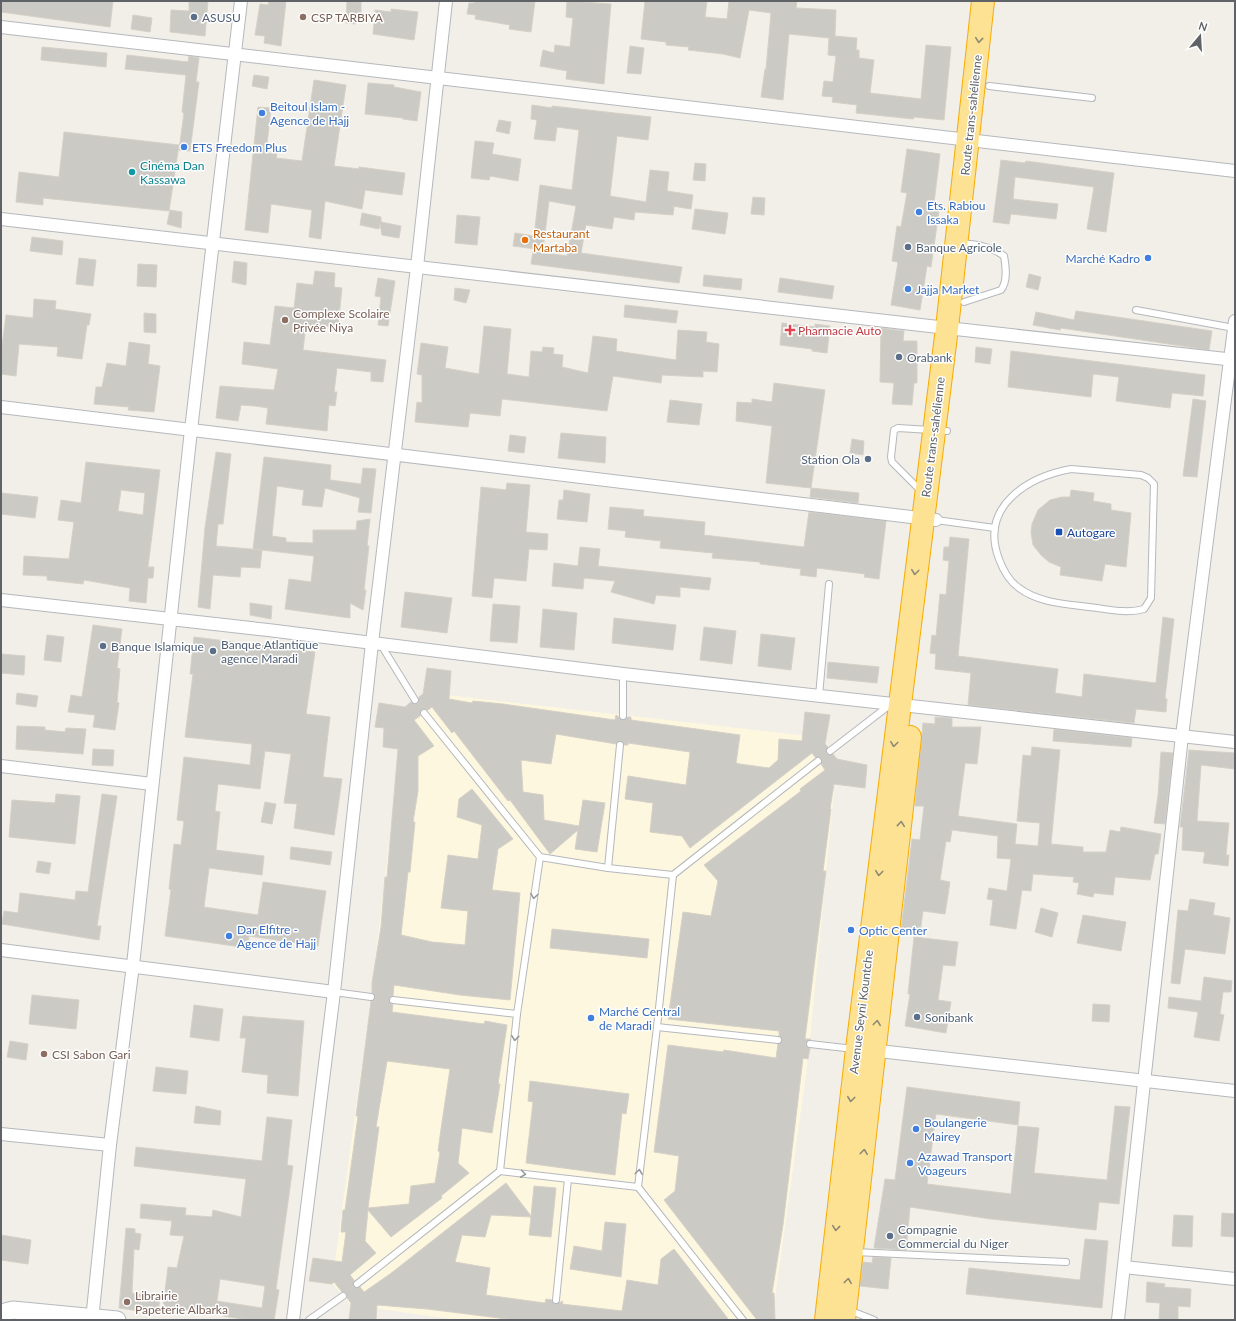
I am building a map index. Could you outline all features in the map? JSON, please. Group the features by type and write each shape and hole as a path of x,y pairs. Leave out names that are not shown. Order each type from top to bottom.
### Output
{"highway":[{"name":"Route trans-sahélienne","path":"905,702 954,329 976,142 983,1"},
{"name":"Route trans-sahélienne","path":"976,142 989,86 998,1"},
{"name":"Route trans-sahélienne","path":"954,329 964,302 964,243"},
{"name":"Route trans-sahélienne","path":"929,520 929,496 940,431"},
{"name":"Avenue Seyni Kountche","path":"826,1320 865,1050 896,869 905,702"},
{"name":"Avenue Seyni Kountche","path":"844,1314 852,1252 865,1050"}],"main road":[{"path":"5,1311 117,1320"}],"street":[{"path":"92,1319 110,1146 133,965 191,430 241,1"},
{"path":"293,1320 376,643 394,455 417,267 446,1"},
{"path":"1,27 236,53 438,79 1235,171"},
{"path":"1,219 954,329 1233,359"},
{"path":"1118,1320 1146,1080 1182,736 1233,359 1235,324"},
{"path":"1,407 929,520"},
{"path":"1,600 376,643 623,674 819,696 905,702 1235,742"},
{"path":"1,766 152,784"},
{"path":"1,950 133,965 334,992"},
{"path":"865,1050 1146,1080 1235,1092"},
{"path":"1,1134 110,1146"},
{"path":"1124,1267 1235,1279"}],"lane":[{"path":"989,86 1092,98"},
{"path":"964,243 993,249 1004,256 1006,267 1004,286 995,293 964,302"},
{"path":"1136,310 1235,324"},
{"path":"929,496 892,462 894,430 898,428 940,431"},
{"path":"1072,469 1090,470 1141,475 1148,478 1154,484 1152,598 1144,610 1137,611 1082,606 1036,598 1018,588 1004,571 996,550 995,528 1004,506 1019,489 1055,472 1072,469"},
{"path":"929,520 995,528"},
{"path":"819,696 829,584"},
{"path":"376,643 415,700"},
{"path":"623,674 623,716"},
{"path":"830,751 905,702"},
{"path":"424,713 540,857 608,868 673,876 818,761"},
{"path":"608,868 620,745"},
{"path":"500,1171 517,1014 540,857"},
{"path":"673,876 638,1187 743,1320"},
{"path":"334,992 371,998"},
{"path":"393,1000 517,1014"},
{"path":"657,1026 778,1040"},
{"path":"810,1044 865,1050"},
{"path":"358,1284 500,1171 638,1187"},
{"path":"556,1300 568,1179"},
{"path":"852,1252 1066,1262"},
{"path":"309,1320 343,1296"},
{"path":"844,1314 874,1320"}],"shaded area":[{"name":"Marché Central de Maradi","path":"429,693 818,737 837,760 808,1059 772,1320 459,1320 351,1305 332,1283 371,997 405,707 423,694"}],"building":[{"path":"1,1 113,1 110,27 1,12"},
{"path":"189,1 208,1 205,36 170,32 171,10 189,11"},
{"path":"269,1 286,1 281,46 264,43 265,36 255,35 260,4 268,5"},
{"path":"347,1 361,2 361,16 357,16 356,24 346,23"},
{"path":"475,1 535,1 531,32 509,29 510,25 475,19 476,15 467,14 469,3 474,3"},
{"path":"567,1 611,4 604,84 566,79 567,71 540,66 543,50 554,53 555,45 570,47 573,18 566,17"},
{"path":"645,1 707,1 705,17 727,19 729,1 797,1 796,8 836,10 835,36 857,38 856,50 859,50 859,58 874,60 870,93 921,99 926,45 951,47 944,120 914,117 913,119 856,113 857,105 832,102 833,97 822,96 824,81 833,82 836,56 828,55 829,38 789,34 783,100 761,97 766,69 771,13 749,10 740,58 723,54 688,50 689,47 666,45 666,42 641,39"},
{"path":"391,9 418,12 414,40 373,34 375,10 391,12"},
{"path":"133,15 152,18 150,32 131,29"},
{"path":"630,46 644,48 641,74 627,73"},
{"path":"42,47 107,53 106,67 41,60"},
{"path":"127,55 188,62 189,56 199,58 196,82 199,82 190,151 179,150 184,113 182,112 186,75 125,69"},
{"path":"254,75 269,77 267,89 252,86"},
{"path":"314,80 346,85 334,166 359,169 359,167 405,173 402,195 365,190 362,209 325,201 321,239 309,237 312,210 271,204 268,233 245,230 258,107 271,108 266,153 277,154 276,158 302,161"},
{"path":"368,83 394,85 394,87 421,92 417,121 365,114"},
{"path":"532,105 651,117 648,140 617,136 610,196 646,202 650,170 669,172 667,191 693,195 691,209 672,206 674,207 673,215 635,212 634,220 614,217 612,229 586,225 581,253 682,267 679,283 531,264 533,251 567,256 576,206 549,201 543,250 513,246 515,233 534,236 540,185 572,190 579,130 557,127 555,141 534,139 537,120 531,119"},
{"path":"499,120 511,122 509,134 496,131"},
{"path":"64,132 179,145 169,211 43,198 43,205 16,202 19,172 59,177"},
{"path":"475,141 494,143 492,154 521,159 518,181 490,176 489,180 471,178"},
{"path":"907,149 940,154 934,203 940,204 931,267 927,266 920,310 891,305 898,262 892,261 897,226 901,227 907,193 901,192"},
{"path":"1001,160 1025,163 1026,161 1114,173 1106,232 1087,229 1094,187 1015,177 1013,199 1058,204 1056,219 1011,214 1009,224 993,222"},
{"path":"695,163 706,164 705,181 693,180"},
{"path":"753,197 765,198 764,215 751,214"},
{"path":"695,209 728,213 725,234 692,229"},
{"path":"170,210 182,212 181,228 167,224"},
{"path":"362,213 381,217 381,222 401,226 399,238 382,235 380,223 379,229 360,225"},
{"path":"457,215 480,217 477,245 455,243"},
{"path":"32,237 63,241 62,255 30,251"},
{"path":"79,258 96,260 93,286 76,284"},
{"path":"234,261 247,263 246,285 232,282"},
{"path":"138,264 157,265 156,287 137,286"},
{"path":"315,271 335,273 334,287 342,288 338,327 306,325 303,350 386,360 383,382 371,381 371,372 337,368 334,392 337,392 335,406 329,405 327,431 266,424 268,408 255,406 241,405 238,421 216,418 220,386 274,390 278,369 242,364 244,342 270,345 275,306 294,308 297,283 313,285"},
{"path":"1029,274 1041,277 1038,290 1026,287"},
{"path":"704,275 742,279 741,290 703,286"},
{"path":"378,278 395,281 388,326 378,325 381,297 375,296"},
{"path":"780,278 834,286 832,299 778,292"},
{"path":"455,288 470,290 466,303 454,300"},
{"path":"34,299 56,301 55,309 91,314 89,325 87,325 82,359 57,356 58,347 19,344 16,376 1,374 1,354 6,315 33,318"},
{"path":"625,305 678,311 676,323 624,317"},
{"path":"1076,311 1212,331 1209,350 1033,325 1036,312 1074,320"},
{"path":"144,313 156,314 156,333 144,332"},
{"path":"782,323 815,327 815,324 830,326 827,353 812,351 812,349 780,345"},
{"path":"484,326 511,329 507,374 529,377 531,351 542,352 543,347 554,348 553,354 563,355 562,367 588,373 593,336 617,339 616,351 676,360 678,330 707,332 706,342 719,344 717,372 703,371 703,377 662,375 661,383 613,376 607,411 502,399 500,416 470,413 468,427 415,422 417,402 422,403 422,375 417,374 421,343 448,347 445,368 479,374"},
{"path":"881,328 904,331 903,341 917,341 917,383 914,383 912,405 892,404 894,383 880,382"},
{"path":"129,342 150,345 148,364 160,366 154,412 128,410 129,407 94,404 96,387 102,387 107,363 126,366"},
{"path":"976,347 992,349 990,364 975,362"},
{"path":"1011,351 1205,375 1203,396 1172,393 1170,408 1116,401 1119,377 1093,374 1091,397 1008,387"},
{"path":"774,383 825,390 811,488 766,483 772,426 736,421 737,402 752,403 752,399 772,402"},
{"path":"1193,399 1206,401 1197,477 1183,476"},
{"path":"670,400 702,404 699,425 667,422"},
{"path":"561,433 606,437 605,463 558,458"},
{"path":"510,435 526,437 524,453 508,451"},
{"path":"852,439 864,441 863,455 850,453"},
{"path":"216,452 231,454 223,524 218,524 216,546 262,550 260,568 241,567 240,577 213,575 210,609 198,607 205,528"},
{"path":"264,457 331,465 330,480 361,484 363,468 376,469 371,513 358,512 360,498 325,488 322,507 302,505 304,490 277,486 272,536 286,538 286,542 313,543 313,530 356,530 357,521 370,519 367,546 369,546 364,590 366,590 363,610 350,603 350,618 285,609 289,579 311,582 314,556 253,549"},
{"path":"86,462 160,470 148,567 154,567 153,578 148,578 146,603 129,601 130,588 84,580 83,584 47,580 47,576 23,575 24,556 69,559 74,522 58,520 61,500 81,503","holes":["121,490 145,493 143,515 118,511"]},
{"path":"507,483 530,485 526,532 548,534 547,550 529,549 526,581 494,578 492,598 472,596 481,487 506,490"},
{"path":"811,488 859,493 858,503 810,497"},
{"path":"564,490 590,494 587,522 557,519 559,500 563,500"},
{"path":"1071,490 1094,493 1093,501 1111,504 1111,510 1131,513 1126,567 1105,564 1102,581 1060,575 1061,567 1049,562 1033,545 1031,532 1032,524 1038,510 1050,500 1070,497"},
{"path":"1,493 38,497 35,518 1,514"},
{"path":"610,507 644,510 643,516 705,522 704,535 804,547 809,512 886,521 879,579 864,577 865,574 817,568 816,577 800,575 801,569 760,564 760,562 712,558 713,553 660,548 661,541 625,537 626,531 608,529"},
{"path":"950,537 969,539 958,656 1058,669 1055,693 1082,697 1084,674 1156,683 1163,617 1174,619 1165,698 1167,699 1166,712 1136,709 1134,723 968,705 971,673 935,669 936,654 930,653 932,635 936,636 940,594 946,595 949,561 943,560 944,547 949,547"},
{"path":"580,547 600,549 598,566 711,578 709,590 680,587 680,597 656,595 654,604 611,592 615,581 584,578 583,589 552,586 554,563 578,566"},
{"path":"405,592 452,598 447,633 401,627"},
{"path":"250,603 272,606 271,619 250,615"},
{"path":"493,604 520,606 517,643 490,641"},
{"path":"543,609 577,613 574,650 540,647"},
{"path":"614,618 676,625 673,650 612,643"},
{"path":"93,625 122,629 117,668 120,669 117,702 119,703 115,730 93,727 95,715 68,712 71,695 82,697"},
{"path":"704,627 736,631 732,664 700,660"},
{"path":"761,634 795,638 791,670 758,666"},
{"path":"47,635 64,637 61,662 44,660"},
{"path":"194,637 315,652 306,714 330,717 323,777 342,779 334,835 294,828 297,804 284,803 291,754 265,751 260,789 218,784 215,811 220,812 216,850 264,856 262,875 209,868 204,907 258,915 263,882 326,891 318,946 249,936 248,948 165,936 171,890 169,889 174,844 181,845 184,821 177,820 184,757 250,765 252,744 185,737 193,674 190,674"},
{"path":"1,654 25,656 24,675 1,673"},
{"path":"828,662 879,667 877,683 827,678"},
{"path":"427,668 451,671 449,699 472,703 473,701 503,704 615,720 616,715 623,720 627,717 631,717 631,720 740,735 736,763 769,768 778,760 779,739 802,741 805,712 830,715 825,744 828,747 826,753 829,755 833,754 837,759 867,765 865,788 834,784 823,871 826,871 805,1039 811,1039 806,1043 806,1046 810,1048 808,1059 803,1058 783,1225 772,1293 774,1293 775,1320 757,1320 664,1200 675,1191 679,1156 654,1152 668,1045 723,1052 724,1050 776,1058 778,1044 782,1041 779,1036 779,1031 668,1019 683,912 711,916 718,881 704,865 801,791 800,789 825,770 821,764 822,759 815,757 812,753 690,848 682,836 650,832 653,803 625,799 628,776 686,785 690,752 628,743 628,745 624,745 621,741 616,744 556,734 551,764 521,760 523,792 543,795 544,820 579,826 583,800 605,803 597,852 575,849 578,830 550,854 510,800 508,801 454,731 452,733 432,707 428,710 422,709 420,716 414,720 434,746 418,756 418,791 413,822 415,822 410,872 408,872 401,935 432,942 465,945 468,911 441,908 448,855 478,859 482,825 457,817 459,799 472,789 513,839 498,849 492,890 520,893 510,1000 460,995 394,985 393,996 390,997 389,1001 393,1004 392,1012 484,1024 485,1021 507,1025 498,1084 500,1084 492,1133 462,1128 458,1163 469,1173 441,1196 442,1198 391,1237 368,1210 365,1241 376,1253 350,1275 354,1280 353,1286 356,1288 360,1287 364,1292 390,1274 506,1183 531,1216 534,1186 556,1188 551,1237 529,1235 531,1217 491,1215 485,1237 462,1235 455,1262 490,1268 486,1295 545,1303 546,1299 552,1300 556,1304 563,1301 562,1304 622,1311 627,1280 658,1285 661,1259 674,1249 729,1320 515,1320 427,1309 377,1305 376,1320 349,1320 351,1303 347,1298 346,1293 342,1292 334,1282 332,1284 309,1281 313,1258 342,1262 346,1232 341,1232 343,1210 345,1210 358,1116 356,1116 371,1001 375,997 372,993 372,983 381,927 385,877 387,877 398,749 383,747 384,728 375,727 379,703 405,707 411,702 418,704 419,697 423,694","holes":["387,1061 450,1069 438,1151 440,1152 435,1183 411,1186 409,1204 368,1208 379,1127 376,1127"]},
{"path":"17,693 38,696 36,707 16,704"},
{"path":"935,717 952,718 952,727 981,727 977,764 965,763 958,816 1017,824 1015,844 1038,846 1040,823 1017,821 1023,755 1031,756 1032,747 1060,750 1051,844 1083,847 1083,852 1106,852 1110,830 1120,832 1121,827 1161,834 1158,854 1155,854 1150,880 1115,877 1113,895 1094,893 1093,897 1077,894 1079,883 1073,882 1074,877 1033,874 1031,891 1022,890 1016,929 990,925 993,900 987,899 989,888 1007,891 1011,859 997,858 998,836 952,830 950,842 946,841 940,880 950,882 945,914 923,911 920,933 901,930 912,839 920,840 924,806 915,806 923,723 935,724"},
{"path":"17,726 45,727 45,730 65,732 66,728 86,729 83,754 16,749"},
{"path":"1054,729 1132,738 1131,747 1053,741"},
{"path":"93,749 114,750 113,766 92,765"},
{"path":"1189,750 1235,753 1235,769 1201,765 1197,821 1229,823 1226,855 1229,855 1228,866 1203,863 1205,852 1182,850 1183,827 1180,827"},
{"path":"1161,752 1173,753 1165,824 1154,823 1158,796"},
{"path":"56,794 80,796 75,844 9,837 12,800 55,803"},
{"path":"102,794 117,796 97,926 101,926 99,940 2,924 4,911 18,913 20,893 75,900 76,891 88,892"},
{"path":"265,802 276,804 272,824 261,822"},
{"path":"291,847 332,852 330,865 290,859"},
{"path":"38,861 51,863 49,874 36,872"},
{"path":"1190,899 1215,903 1213,915 1230,918 1225,954 1185,949 1180,984 1171,983 1178,910 1188,911"},
{"path":"1041,908 1058,913 1052,937 1035,932"},
{"path":"1083,915 1126,922 1121,951 1077,943"},
{"path":"552,929 649,939 647,958 550,948"},
{"path":"914,937 958,942 955,966 943,965 938,1000 951,1002 946,1033 905,1026 910,994 908,994"},
{"path":"1204,977 1232,981 1231,992 1223,992 1220,1014 1224,1015 1219,1041 1194,1037 1198,1012 1168,1008 1169,997 1201,1001"},
{"path":"32,995 79,1000 76,1029 29,1024"},
{"path":"1093,1004 1110,1005 1109,1022 1092,1021"},
{"path":"194,1005 223,1009 219,1041 190,1037"},
{"path":"243,1016 304,1021 298,1096 267,1093 268,1075 242,1072 246,1038 240,1038"},
{"path":"10,1041 28,1044 26,1060 7,1057"},
{"path":"156,1067 188,1071 186,1094 153,1091"},
{"path":"530,1081 629,1094 626,1114 622,1113 615,1175 526,1163 533,1102 528,1101"},
{"path":"907,1087 1020,1102 1018,1125 936,1114 927,1184 1011,1194 1018,1126 1039,1128 1034,1173 1107,1180 1115,1106 1130,1107 1119,1204 1099,1202 1096,1230 991,1219 910,1207 906,1250 874,1248 885,1179 895,1180"},
{"path":"196,1106 221,1111 220,1125 194,1123"},
{"path":"267,1117 292,1120 287,1165 293,1166 276,1289 279,1290 274,1320 248,1320 223,1316 224,1314 163,1307 168,1267 177,1268 184,1236 170,1235 172,1221 140,1218 141,1204 186,1208 185,1215 212,1217 213,1210 241,1217 246,1179 134,1166 136,1147 262,1161","holes":["220,1279 265,1286 262,1308 217,1301"]},
{"path":"1222,1213 1235,1214 1235,1237 1221,1236"},
{"path":"1174,1215 1193,1216 1192,1247 1172,1246"},
{"path":"605,1222 626,1224 621,1277 570,1269 574,1246 602,1251"},
{"path":"126,1228 135,1229 135,1233 141,1234 139,1250 134,1249 132,1293 160,1297 158,1314 119,1308"},
{"path":"1,1235 31,1240 28,1264 1,1260"},
{"path":"1085,1239 1108,1241 1102,1308 966,1294 969,1268 1080,1280"},
{"path":"873,1257 891,1258 888,1289 860,1286 863,1262 872,1263"},
{"path":"1147,1282 1165,1284 1164,1287 1191,1289 1190,1307 1178,1306 1178,1320 1159,1320 1160,1303 1146,1302"}],"place":[{"name":"ASUSU","path":"194,17"},
{"name":"CSP TARBIYA","path":"303,17"},
{"name":"Beitoul Islam - Agence de Hajj","path":"262,113"},
{"name":"ETS Freedom Plus","path":"184,147"},
{"name":"Cinéma Dan Kassawa","path":"132,172"},
{"name":"Ets. Rabiou Issaka","path":"919,212"},
{"name":"Restaurant Martaba","path":"525,240"},
{"name":"Banque Agricole","path":"908,247"},
{"name":"Marché Kadro","path":"1148,258"},
{"name":"Jajja Market","path":"908,289"},
{"name":"Complexe Scolaire Privée Niya","path":"285,320"},
{"name":"Pharmacie Auto","path":"790,330"},
{"name":"Orabank","path":"899,357"},
{"name":"Station Ola","path":"868,459"},
{"name":"Autogare","path":"1059,532"},
{"name":"Banque Islamique","path":"103,646"},
{"name":"Banque Atlantique agence Maradi","path":"213,651"},
{"name":"Optic Center","path":"851,930"},
{"name":"Dar Elfitre - Agence de Hajj","path":"229,936"},
{"name":"Sonibank","path":"917,1017"},
{"name":"Marché Central de Maradi","path":"591,1018"},
{"name":"CSI Sabon Gari","path":"44,1054"},
{"name":"Boulangerie Mairey","path":"916,1129"},
{"name":"Azawad Transport Voageurs","path":"910,1163"},
{"name":"Compagnie Commercial du Niger","path":"890,1236"},
{"name":"Librairie Papeterie Albarka","path":"127,1302"}]}
